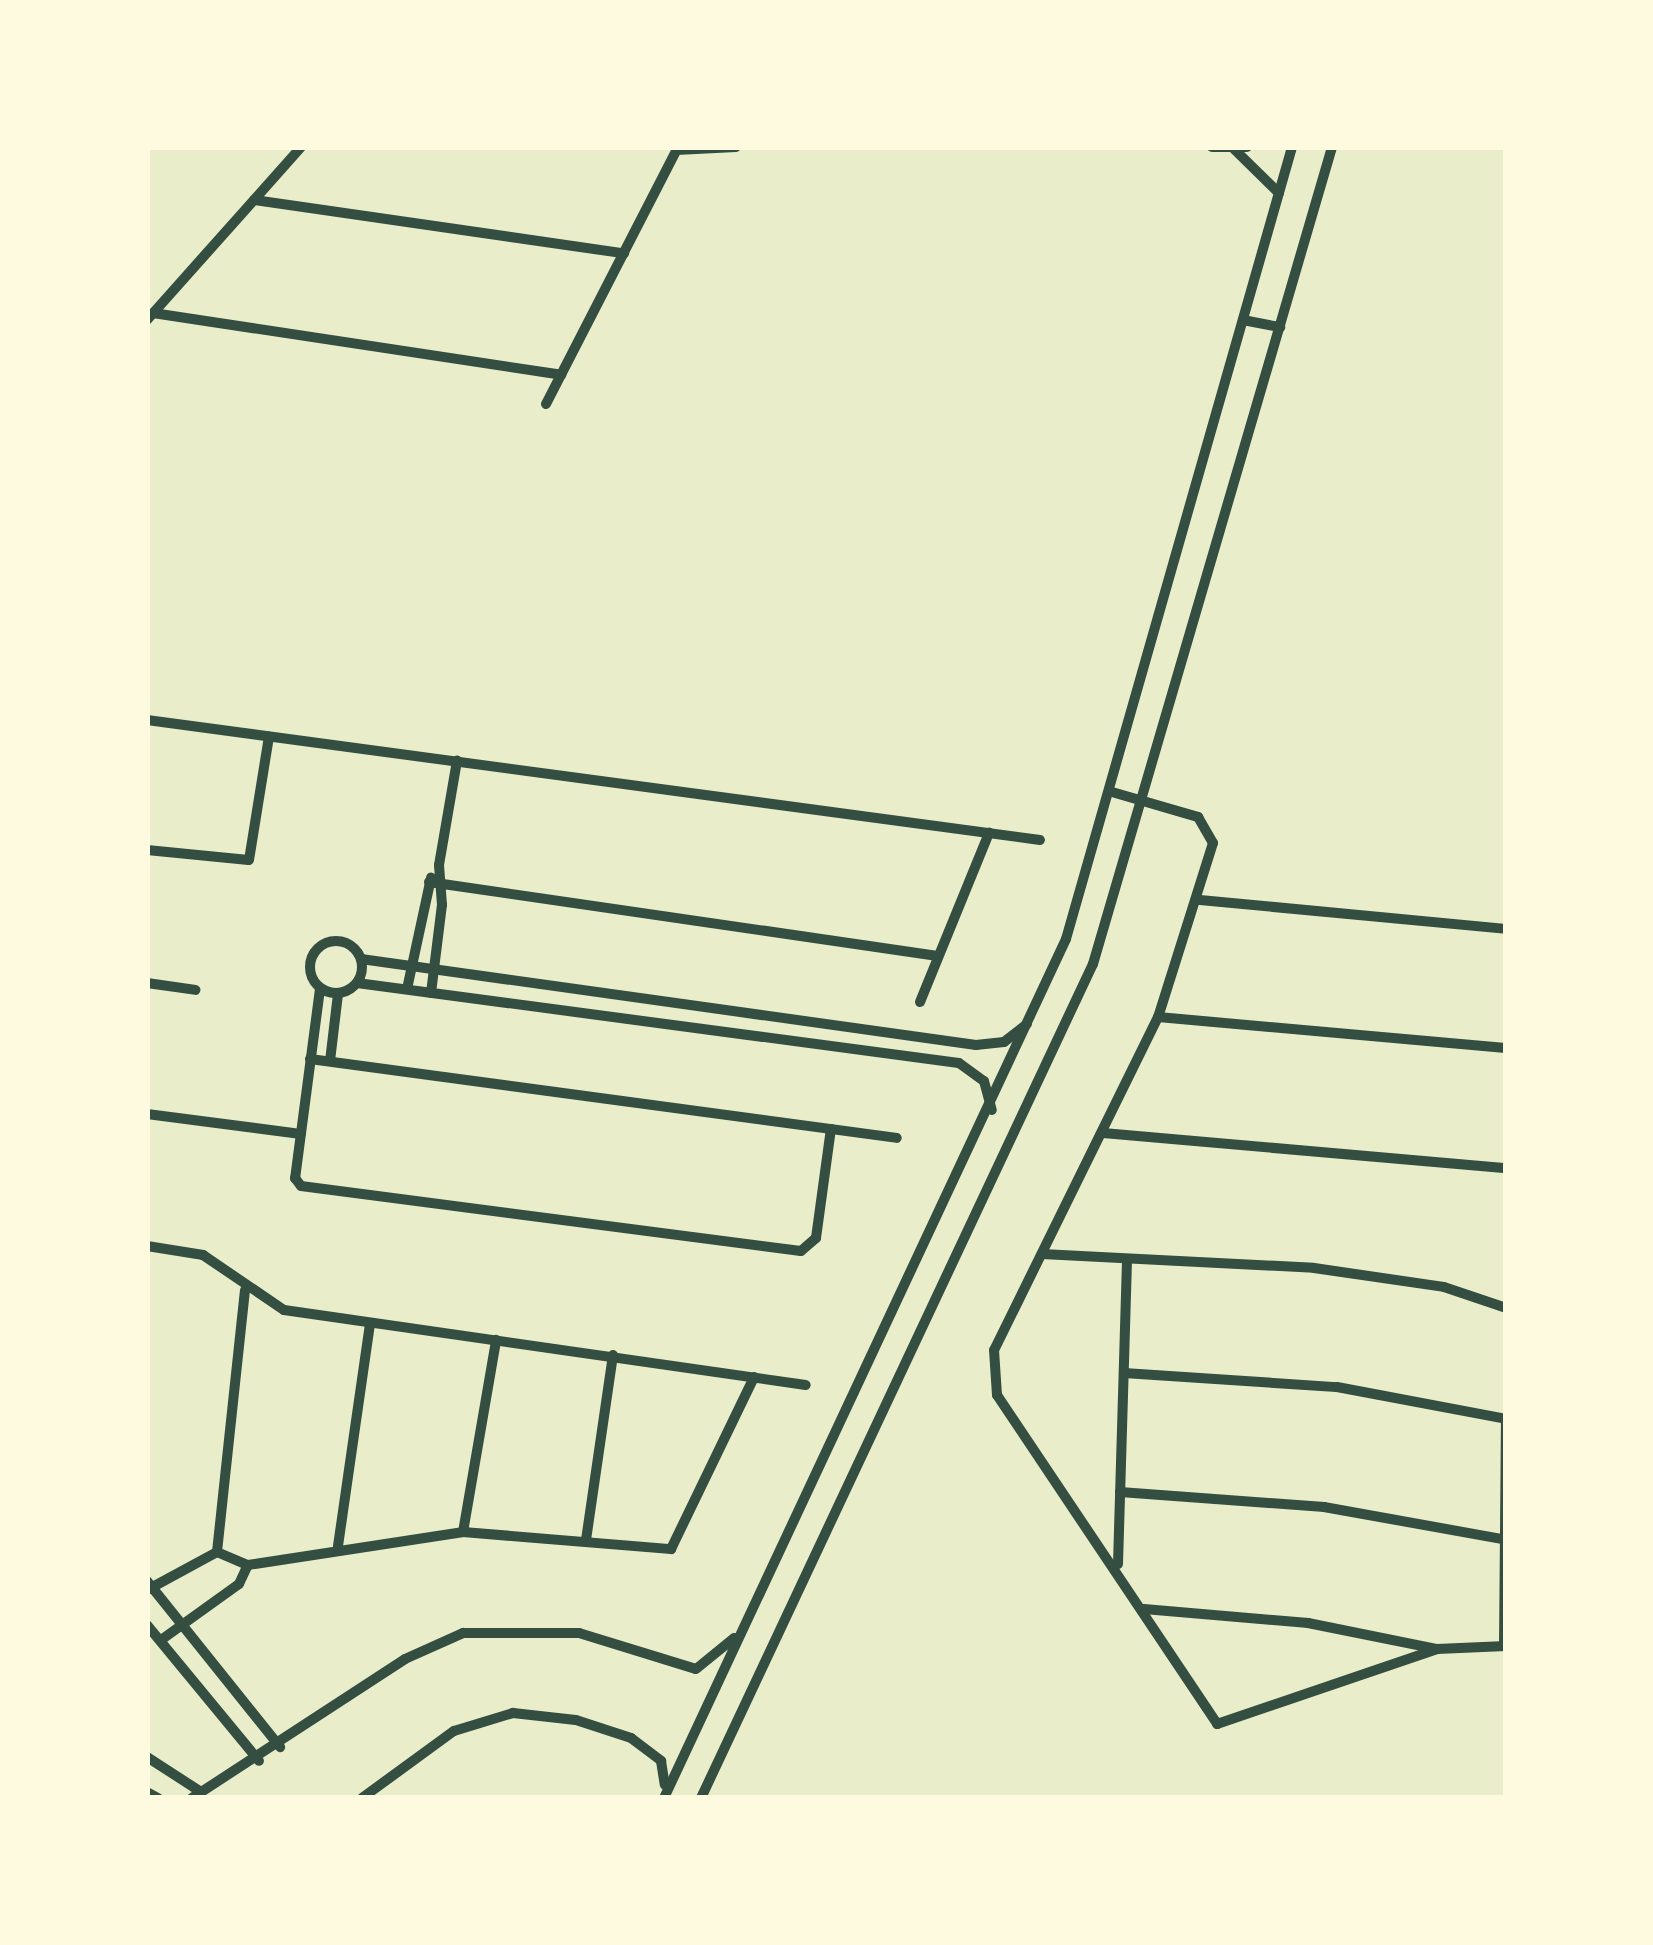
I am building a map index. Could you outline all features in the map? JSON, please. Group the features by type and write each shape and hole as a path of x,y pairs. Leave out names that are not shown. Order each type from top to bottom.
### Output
{"street":[{"path":"150,316 301,147"},
{"path":"546,404 677,149 736,147"},
{"path":"1212,147 1240,148 1279,193"},
{"path":"663,1798 992,1111 1075,915 1292,147"},
{"path":"701,1798 1085,984 1144,799 1332,147"},
{"path":"254,200 624,254"},
{"path":"150,316 561,375"},
{"path":"1243,320 1280,327"},
{"path":"147,720 1040,840"},
{"path":"147,850 249,860 269,736"},
{"path":"407,989 429,882 439,865 457,761"},
{"path":"1112,792 1144,799 1210,827 1200,900 1158,1017 994,1350 992,1384 1221,1726 1437,1649"},
{"path":"920,1002 989,833"},
{"path":"430,993 443,884 439,865"},
{"path":"429,882 938,956"},
{"path":"1200,900 1506,928"},
{"path":"992,1111 984,1081 959,1064 357,983 338,994 320,988 310,974 316,948 342,941 361,959 976,1045 1004,1042 1030,1022"},
{"path":"357,983 361,959"},
{"path":"147,983 196,990"},
{"path":"320,988 301,1134 301,1186 801,1251 816,1238 831,1129"},
{"path":"330,1061 338,994"},
{"path":"1158,1017 1506,1048"},
{"path":"310,1058 897,1138"},
{"path":"147,1114 301,1134"},
{"path":"1103,1133 1505,1165"},
{"path":"147,1246 203,1256 245,1290 284,1310 806,1385"},
{"path":"1042,1254 1334,1270 1444,1287 1506,1308"},
{"path":"1118,1566 1127,1262"},
{"path":"217,1552 245,1290"},
{"path":"338,1546 370,1323"},
{"path":"886,1332 914,1345"},
{"path":"463,1532 496,1340"},
{"path":"586,1540 613,1355"},
{"path":"1124,1373 1337,1387 1506,1420 1501,1539 1505,1646 1437,1649 1308,1623 1144,1609"},
{"path":"280,1747 148,1586 217,1552 248,1565 338,1546 463,1532 586,1540 661,1551 680,1541 754,1377"},
{"path":"1120,1492 1324,1507 1501,1539"},
{"path":"161,1640 238,1584 248,1565"},
{"path":"147,1757 197,1795 259,1761 405,1659 463,1633 579,1634 696,1669 719,1657 750,1618"},
{"path":"147,1625 259,1761"},
{"path":"362,1798 454,1731 513,1713 595,1724 645,1745 667,1770 663,1798"},
{"path":"147,1792 158,1798"}]}
